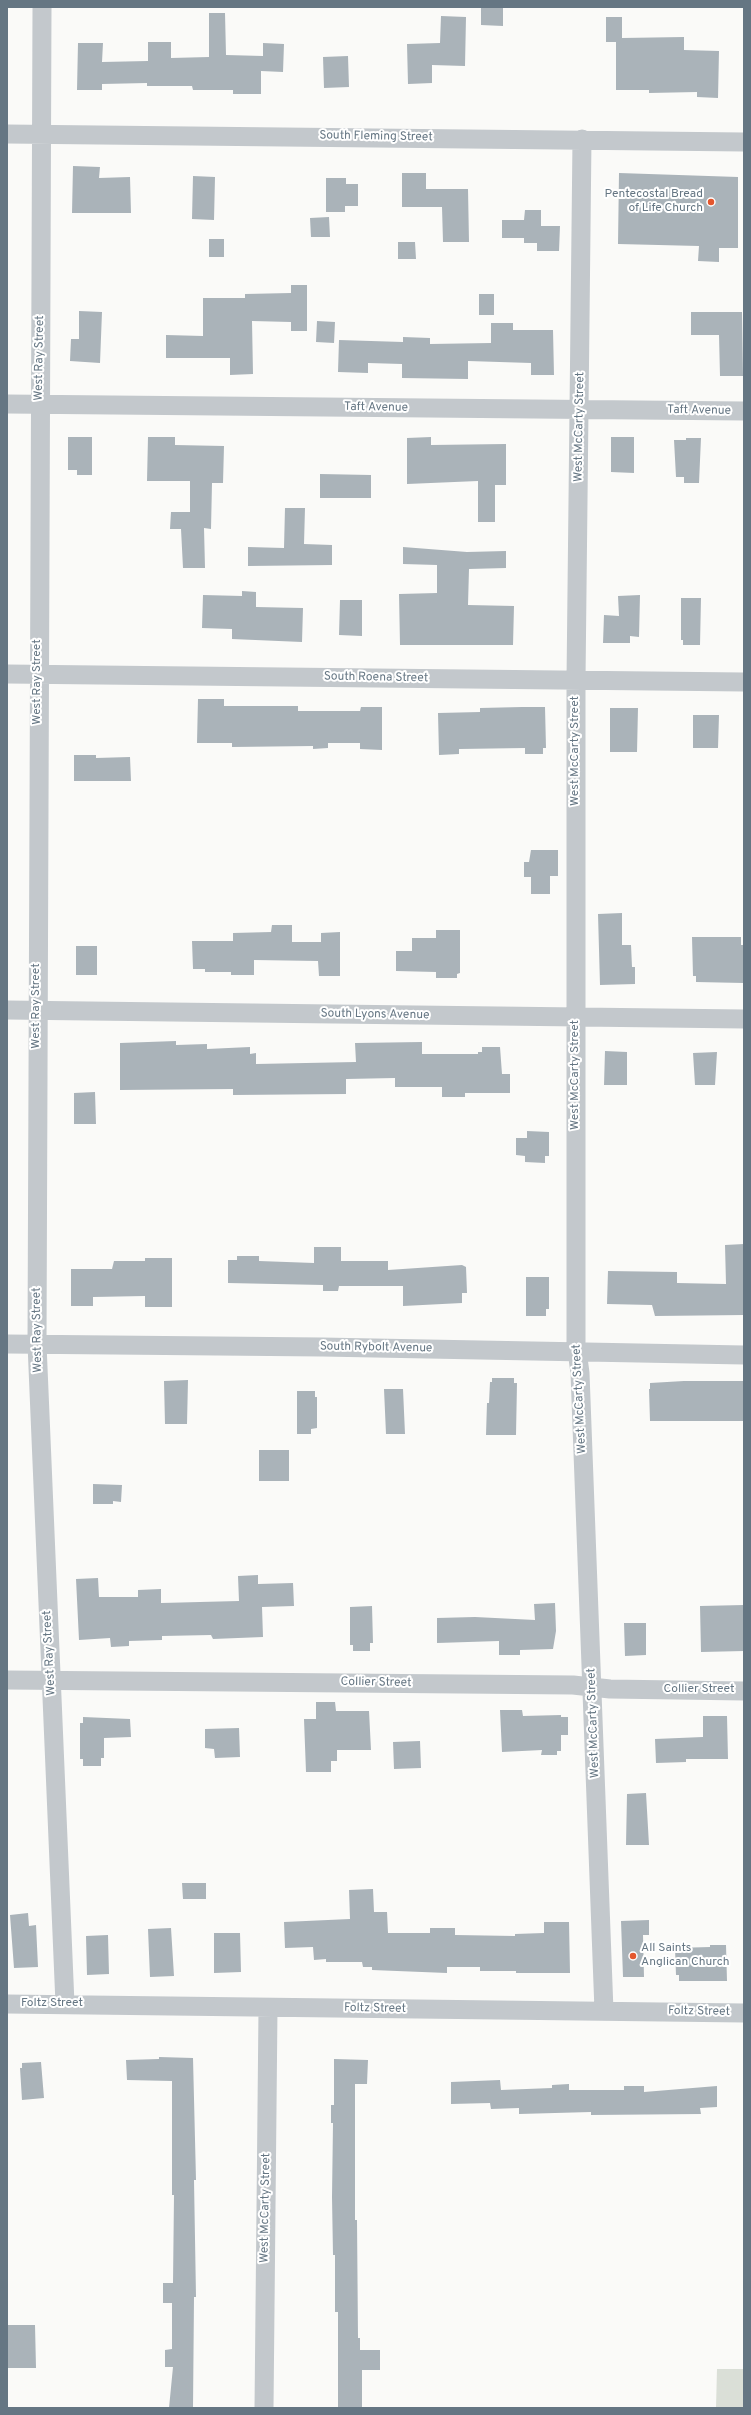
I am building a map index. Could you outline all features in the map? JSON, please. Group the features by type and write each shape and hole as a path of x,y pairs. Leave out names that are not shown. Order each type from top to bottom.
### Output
{"street":[{"name":"West Ray Street","path":"42,7 39,404 37,1344 65,2004"},
{"name":"South Fleming Street","path":"7,134 582,139 744,142"},
{"name":"West McCarty Street","path":"582,139 576,680 578,1353 604,2011"},
{"name":"Taft Avenue","path":"7,404 744,411"},
{"name":"South Roena Street","path":"7,674 744,682"},
{"name":"South Lyons Avenue","path":"7,1010 744,1019"},
{"name":"South Rybolt Avenue","path":"7,1344 330,1347 578,1353 744,1355"},
{"name":"Collier Street","path":"7,1680 573,1685 610,1689 744,1691"},
{"name":"Foltz Street","path":"7,2004 744,2013"},
{"name":"West McCarty Street","path":"264,2408 268,2008"}],"shaded area":[{"path":"717,2369 744,2369 744,2408 716,2408"}],"building":[{"path":"481,7 503,7 503,26 481,25"},
{"path":"209,13 225,13 226,55 263,56 263,43 284,44 283,72 261,71 261,94 233,94 233,90 193,90 192,86 147,86 147,83 102,84 102,90 77,90 78,43 103,43 102,62 148,61 148,42 171,42 171,58 209,57"},
{"path":"441,16 466,17 465,66 432,65 432,83 408,84 407,44 440,43"},
{"path":"606,17 622,17 622,38 684,37 684,50 719,51 718,98 697,97 697,92 649,93 649,90 616,90 616,42 606,42"},
{"path":"348,56 349,87 324,88 323,57"},
{"path":"73,166 100,167 99,178 130,177 131,213 72,213"},
{"path":"402,173 426,173 426,189 468,189 469,242 443,242 442,207 402,207"},
{"name":"Pentecostal Bread of Life Church","path":"619,173 738,177 738,248 719,248 719,262 698,261 699,246 618,244"},
{"path":"193,176 215,177 214,220 192,219"},
{"path":"326,178 346,178 346,184 358,184 358,206 345,206 345,212 326,212"},
{"path":"525,210 541,210 541,226 560,226 559,251 537,251 537,243 524,243 524,238 502,238 502,220 524,220"},
{"path":"329,217 330,237 311,237 310,218"},
{"path":"209,239 224,239 224,257 209,257"},
{"path":"398,242 415,242 416,259 398,259"},
{"path":"291,285 307,285 307,331 291,331 291,322 252,321 253,374 230,375 230,358 166,358 166,335 203,336 203,298 245,298 245,294 291,293"},
{"path":"479,294 494,294 494,315 479,315"},
{"path":"79,311 102,312 100,363 70,361 71,339 79,339"},
{"path":"691,312 742,312 743,376 720,376 719,335 691,335"},
{"path":"317,321 335,322 334,343 316,342"},
{"path":"491,323 513,323 513,330 553,330 554,375 531,375 531,363 468,361 468,379 402,378 402,364 368,363 368,373 338,372 339,340 403,342 403,337 430,338 430,344 491,343"},
{"path":"68,437 92,437 92,475 77,475 77,470 68,470"},
{"path":"148,437 175,437 175,445 224,446 223,483 212,483 211,529 204,528 205,568 183,568 181,529 170,529 171,512 190,512 190,481 147,481"},
{"path":"431,437 431,445 506,444 506,485 495,485 495,522 478,522 478,481 407,484 407,438"},
{"path":"611,437 634,437 634,473 611,472"},
{"path":"686,438 701,438 699,483 684,483 684,477 676,477 674,440 686,440"},
{"path":"320,474 371,475 371,498 320,498"},
{"path":"285,508 305,508 304,544 332,545 332,565 248,566 248,547 284,548"},
{"path":"403,547 467,552 506,551 506,568 469,569 468,605 514,606 513,645 400,645 399,594 437,593 437,565 403,564"},
{"path":"242,591 256,592 256,607 303,608 302,642 232,639 232,629 202,628 203,595 242,596"},
{"path":"640,595 639,637 630,636 630,643 603,643 604,615 619,616 618,596"},
{"path":"681,598 701,598 700,645 683,645 683,640 681,640"},
{"path":"340,600 362,600 362,636 339,635"},
{"path":"198,699 224,699 224,706 298,706 298,711 360,711 361,707 382,707 382,750 360,749 360,743 328,743 328,748 313,749 313,746 232,747 232,743 197,743"},
{"path":"545,707 546,748 543,748 543,754 525,754 525,748 459,749 459,754 439,755 438,713 480,712 480,708"},
{"path":"610,708 638,708 637,752 610,752"},
{"path":"693,715 719,715 718,748 693,748"},
{"path":"74,755 96,755 96,758 130,757 131,781 74,781"},
{"path":"531,850 558,850 558,876 550,876 550,894 531,894 531,877 524,877 524,862 529,862"},
{"path":"622,913 622,945 631,945 632,967 635,967 635,984 600,985 598,914"},
{"path":"272,925 292,925 292,942 321,942 321,933 340,932 340,976 319,976 318,961 254,960 254,975 231,975 231,972 205,972 205,969 193,969 192,941 233,941 233,933 271,932"},
{"path":"436,930 460,930 460,973 457,974 457,978 436,978 436,972 396,971 396,951 412,951 412,938 436,938"},
{"path":"692,937 741,937 741,945 744,945 744,983 696,982 696,976 693,976"},
{"path":"76,946 97,946 97,975 76,975"},
{"path":"176,1041 176,1045 207,1044 207,1049 250,1047 250,1054 256,1053 256,1064 356,1062 355,1043 422,1042 422,1054 478,1054 478,1052 482,1052 482,1047 500,1047 502,1074 510,1074 510,1093 465,1093 465,1097 442,1097 442,1087 395,1087 395,1078 346,1079 346,1094 233,1095 233,1089 120,1090 120,1043"},
{"path":"605,1051 627,1052 627,1085 604,1085"},
{"path":"717,1052 715,1085 695,1085 693,1053"},
{"path":"95,1092 96,1124 74,1124 74,1093"},
{"path":"527,1131 549,1132 549,1156 545,1156 545,1163 525,1162 525,1156 516,1155 516,1138 527,1138"},
{"path":"744,1244 744,1315 655,1316 652,1305 607,1304 608,1271 677,1272 677,1283 726,1284 725,1245"},
{"path":"314,1247 341,1247 341,1261 388,1261 388,1270 462,1265 466,1267 467,1293 462,1293 462,1303 403,1306 403,1286 339,1286 338,1291 323,1291 323,1285 228,1283 228,1260 237,1260 237,1256 259,1256 259,1261 314,1263"},
{"path":"145,1258 172,1258 172,1307 145,1307 145,1296 93,1297 93,1306 71,1306 71,1269 112,1269 114,1261 145,1261"},
{"path":"526,1277 549,1277 549,1309 546,1309 546,1316 526,1316"},
{"path":"492,1378 514,1378 514,1383 517,1383 516,1435 486,1435 487,1403 489,1403 490,1382 492,1382"},
{"path":"188,1380 187,1424 165,1424 164,1381"},
{"path":"684,1381 744,1381 744,1421 650,1421 650,1383"},
{"path":"384,1389 403,1389 405,1434 386,1434"},
{"path":"297,1391 315,1391 315,1397 317,1397 317,1428 311,1429 311,1434 297,1434"},
{"path":"259,1450 289,1450 289,1481 259,1481"},
{"path":"93,1484 122,1485 121,1502 113,1501 113,1504 93,1504"},
{"path":"258,1575 258,1584 293,1583 294,1606 262,1607 263,1637 213,1639 211,1635 162,1636 162,1640 129,1641 129,1646 111,1647 110,1638 79,1640 76,1579 98,1578 99,1597 138,1597 138,1590 161,1589 161,1603 239,1601 238,1576"},
{"path":"555,1603 556,1631 553,1649 520,1650 520,1655 499,1655 499,1641 437,1643 437,1618 475,1617 535,1620 534,1604"},
{"path":"744,1605 744,1651 701,1652 700,1606"},
{"path":"372,1606 373,1643 370,1643 370,1651 353,1651 353,1645 350,1645 350,1607"},
{"path":"624,1623 646,1623 646,1655 625,1656"},
{"path":"316,1702 335,1702 336,1711 369,1711 371,1750 337,1750 337,1761 331,1761 331,1772 306,1772 304,1719 316,1719"},
{"path":"500,1710 522,1710 523,1716 561,1715 561,1717 568,1717 568,1735 561,1735 561,1751 557,1751 557,1755 541,1755 542,1750 502,1752"},
{"path":"703,1716 727,1716 728,1759 686,1759 686,1762 656,1763 655,1739 703,1737"},
{"path":"83,1717 130,1719 131,1737 104,1738 104,1758 101,1758 101,1766 83,1766 83,1759 80,1759 80,1723 83,1723"},
{"path":"239,1728 240,1757 215,1758 214,1749 205,1748 205,1729"},
{"path":"420,1741 421,1768 394,1769 393,1742"},
{"path":"646,1793 649,1845 626,1845 627,1794"},
{"path":"182,1883 206,1883 206,1899 183,1899"},
{"path":"373,1889 374,1912 387,1912 388,1933 430,1933 430,1928 455,1928 455,1935 515,1936 515,1934 544,1933 544,1922 569,1922 570,1973 480,1971 480,1967 447,1967 447,1973 372,1970 372,1967 363,1967 362,1962 326,1962 326,1959 314,1960 313,1947 285,1948 284,1922 350,1919 349,1890"},
{"path":"28,1913 29,1926 36,1925 38,1967 14,1968 10,1915"},
{"name":"All Saints Anglican Church","path":"649,1920 649,1935 643,1935 644,1977 623,1977 621,1921"},
{"path":"171,1928 174,1976 150,1977 148,1929"},
{"path":"214,1933 240,1933 241,1972 214,1973"},
{"path":"108,1935 109,1974 87,1975 86,1936"},
{"path":"710,1945 726,1945 727,1981 679,1981 679,1975 676,1975 675,1948 710,1947"},
{"path":"159,2057 193,2058 196,2180 194,2180 196,2297 194,2297 193,2408 169,2408 173,2367 165,2367 165,2350 172,2349 172,2303 163,2303 163,2283 173,2283 174,2195 172,2195 172,2081 127,2080 126,2060 159,2059"},
{"path":"334,2059 368,2060 367,2084 355,2084 355,2220 357,2220 358,2338 360,2338 360,2350 380,2350 380,2370 362,2370 362,2408 338,2408 338,2312 335,2312 335,2255 333,2255 332,2197 333,2123 331,2123 331,2105 334,2105"},
{"path":"41,2062 44,2098 22,2100 20,2068 22,2068 22,2063"},
{"path":"500,2080 501,2090 552,2088 552,2085 569,2084 569,2090 624,2090 624,2086 644,2086 644,2092 717,2086 717,2107 700,2108 701,2114 591,2115 591,2112 519,2114 519,2108 491,2109 490,2103 451,2104 451,2082"},
{"path":"7,2325 35,2325 36,2368 7,2368"}],"place":[{"name":"Pentecostal Bread of Life Church","path":"711,202"},
{"name":"All Saints Anglican Church","path":"633,1956"}]}
